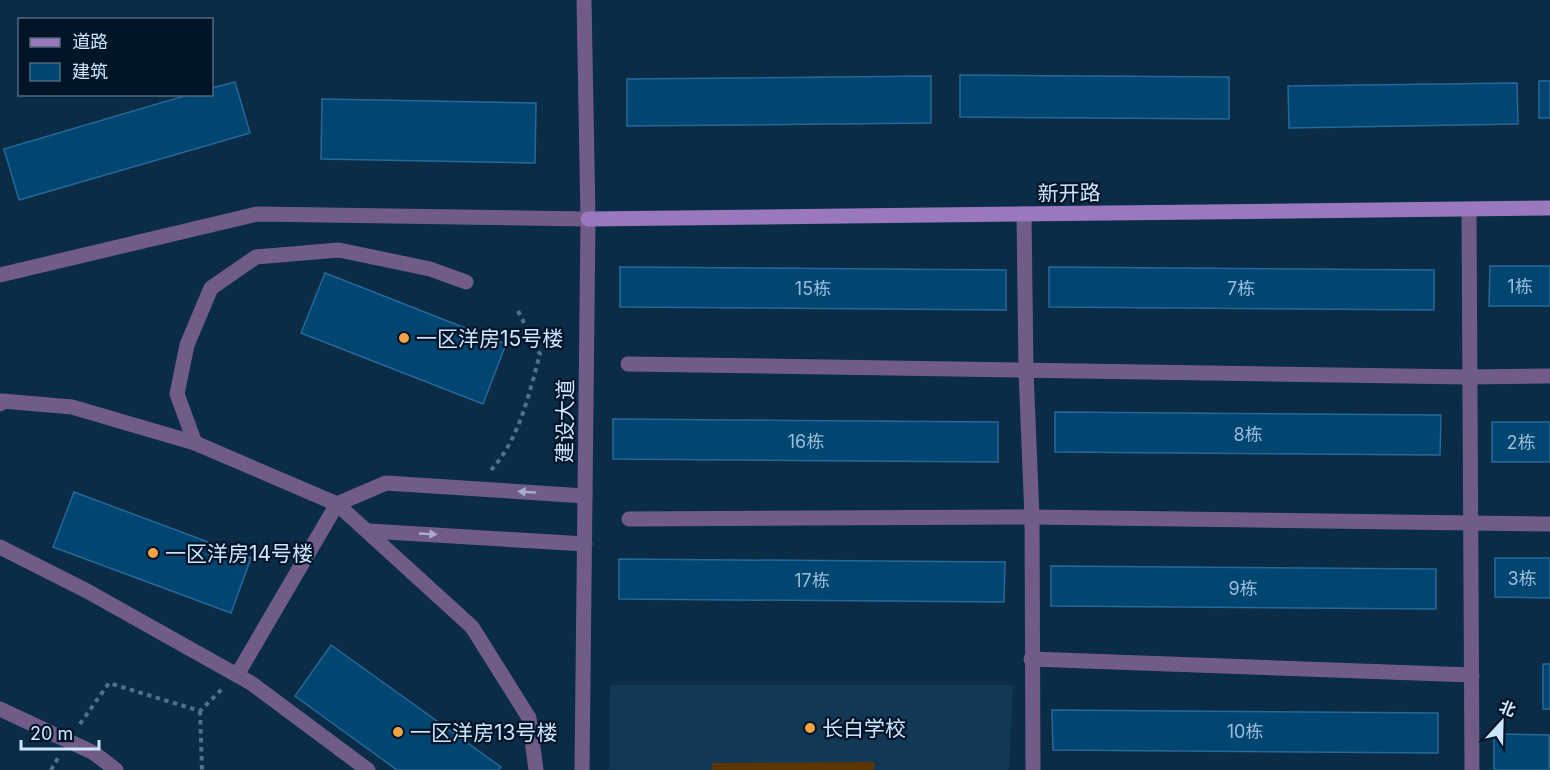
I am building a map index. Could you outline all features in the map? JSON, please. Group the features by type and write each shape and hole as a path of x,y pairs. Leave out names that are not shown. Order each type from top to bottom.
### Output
{"street":[{"name":"建设大道","path":"582,770 588,219 584,0"},
{"name":"新开路","path":"588,219 1550,208"},
{"path":"1469,209 1468,377 1473,524 1472,770"},
{"path":"0,275 257,213 588,219"},
{"path":"1024,214 1026,371 1032,517 1033,770"},
{"path":"195,444 177,394 187,345 211,288 256,257 339,250 430,269 466,282"},
{"path":"628,364 1468,377 1550,376"},
{"path":"1,402 72,407 195,444 337,504 472,627 530,718 536,770"},
{"path":"237,675 337,504 386,483 585,496"},
{"path":"628,519 1032,517 1550,524"},
{"path":"369,531 585,544"},
{"path":"0,547 87,591 251,683 368,770"},
{"path":"1031,659 1472,675"},
{"path":"0,709 94,753 116,770"}],"path":[{"path":"474,488 504,456 527,400 540,354 518,311"},
{"path":"202,770 200,711 237,675"},
{"path":"67,741 109,683 200,711"}],"shaded area":[{"name":"长白学校","path":"610,685 1013,685 1009,770 609,770"},
{"path":"874,762 874,770 712,770 712,763"}],"building":[{"path":"960,75 1229,77 1229,119 960,117"},
{"path":"931,76 931,123 627,126 627,79"},
{"path":"1539,81 1550,81 1550,118 1539,118"},
{"path":"235,82 250,133 19,200 4,149 184,96 213,96 213,88"},
{"path":"1517,83 1518,124 1289,128 1288,86"},
{"path":"322,99 536,103 535,163 321,159"},
{"path":"1490,266 1550,266 1550,306 1489,306"},
{"path":"620,267 1006,270 1006,310 620,307"},
{"path":"1049,267 1434,270 1434,310 1049,307"},
{"name":"一区洋房15号楼","path":"325,273 506,344 483,404 301,333"},
{"path":"1055,412 1441,415 1440,455 1055,452"},
{"path":"613,419 998,422 998,462 613,459"},
{"path":"1492,422 1550,422 1550,462 1492,462"},
{"name":"一区洋房14号楼","path":"74,492 251,558 231,613 53,547"},
{"path":"1495,558 1550,558 1550,598 1495,597"},
{"path":"619,559 1005,562 1004,602 619,599"},
{"path":"1051,566 1436,569 1436,609 1051,606"},
{"name":"一区洋房13号楼","path":"331,645 501,767 499,770 397,770 295,696"},
{"path":"1543,664 1550,664 1550,709 1543,709"},
{"path":"1052,710 1438,713 1438,753 1053,750"},
{"path":"1494,734 1549,735 1549,770 1494,770"}],"place":[{"name":"一区洋房15号楼","path":"404,338"},
{"name":"一区洋房14号楼","path":"153,553"},
{"name":"长白学校","path":"810,728"},
{"name":"一区洋房13号楼","path":"398,732"}]}
